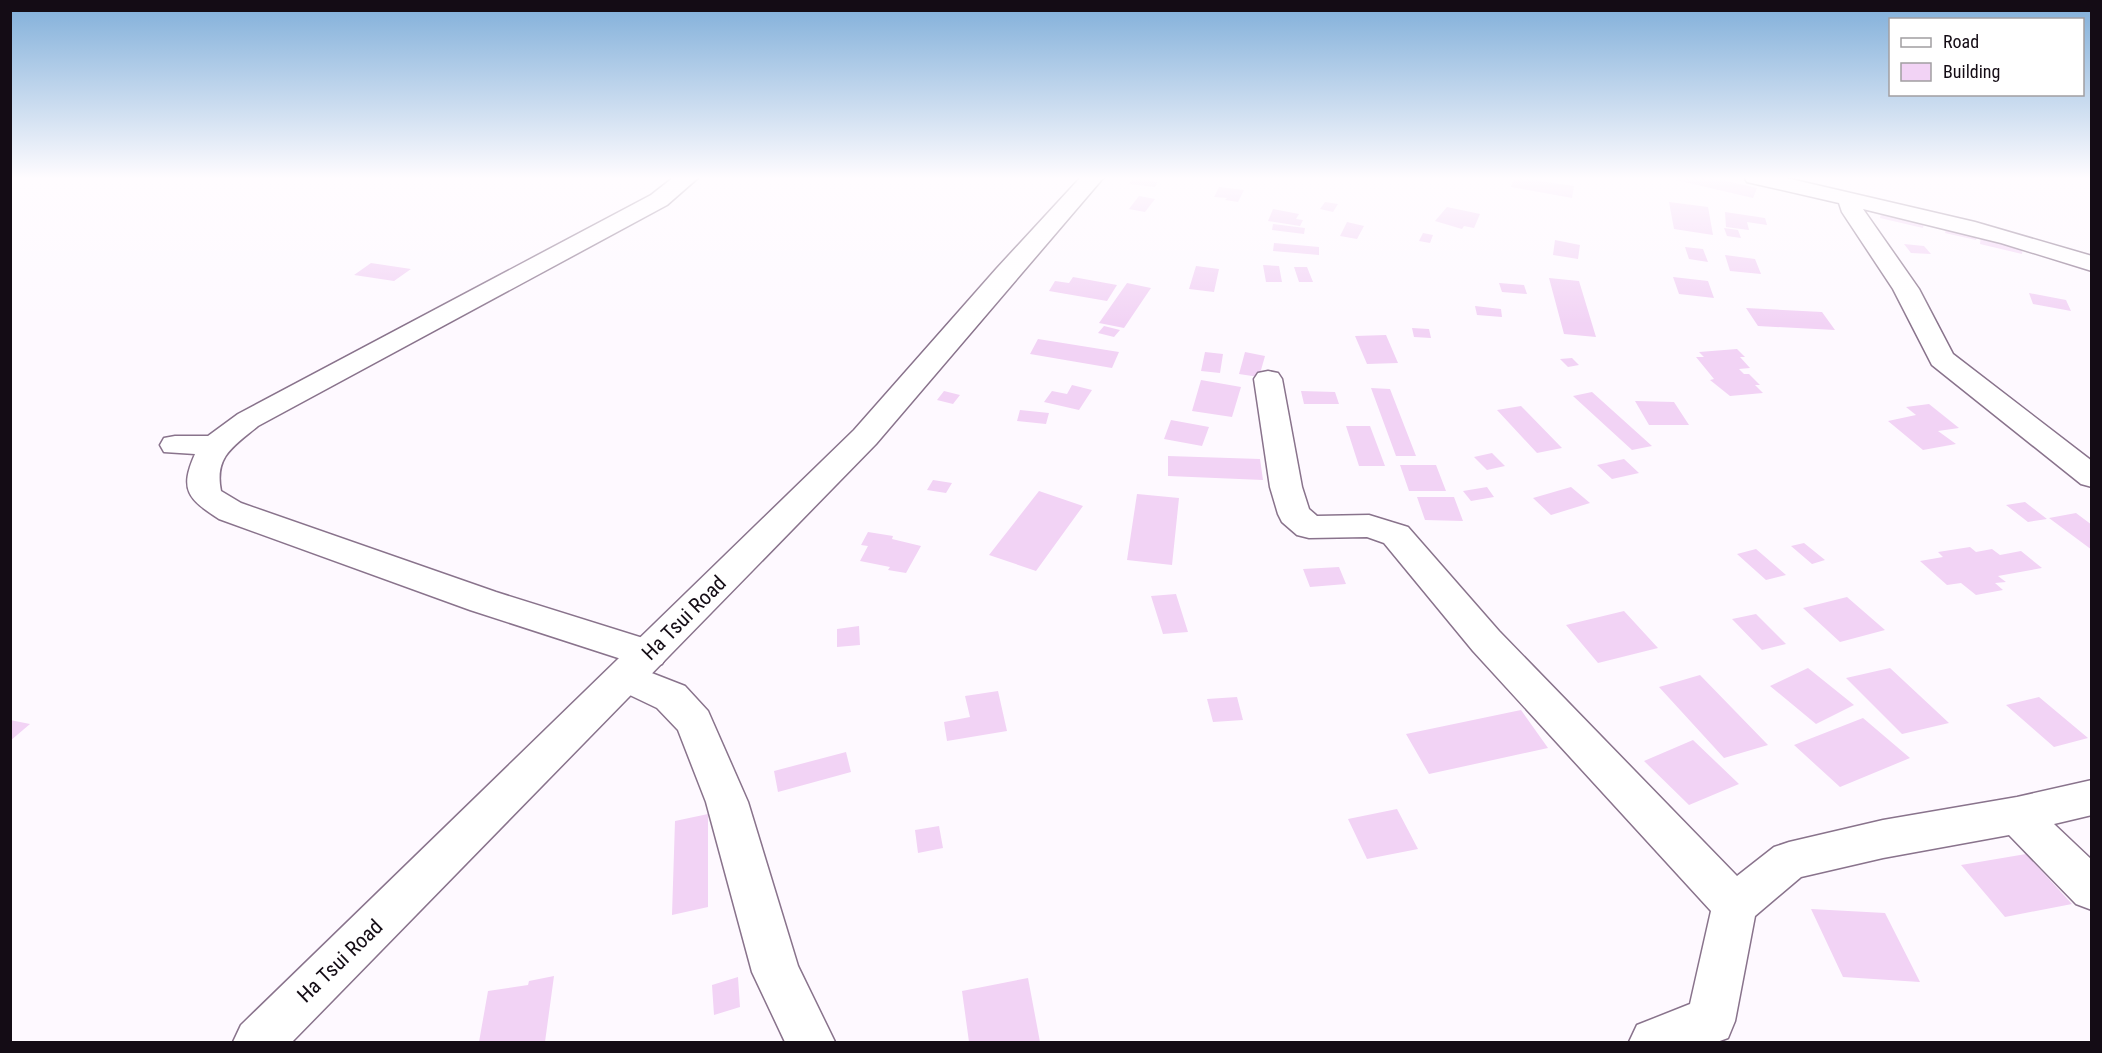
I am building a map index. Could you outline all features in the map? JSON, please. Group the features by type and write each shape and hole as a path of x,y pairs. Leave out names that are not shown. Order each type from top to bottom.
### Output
{"street":[{"path":"610,226 248,420 215,445 202,474 206,496 231,511 483,601 637,665 694,722 727,802 776,972 810,1042"},
{"name":"Ha Tsui Road","path":"258,1042 865,437 1048,226"},
{"path":"1863,226 1906,289 1942,359 2091,477"},
{"path":"1961,226 2050,249 2091,264"},
{"path":"1268,379 1286,487 1294,514 1309,526 1369,526 1396,535 1486,641 1735,906"},
{"path":"175,445 215,445"},
{"path":"1654,1042 1711,1021 1735,906 1789,861 1883,839 2017,815 2091,797"},
{"path":"2017,815 2091,890"}],"building":[{"path":"1273,226 1305,228 1304,234 1272,230"},
{"path":"1345,226 1364,226 1357,239 1340,236"},
{"path":"1673,226 1711,226 1713,235 1674,229"},
{"path":"1748,226 1749,230 1726,227"},
{"path":"1724,228 1738,230 1741,238 1727,236"},
{"path":"1946,228 1977,236 1976,240 1945,233"},
{"path":"1423,233 1433,235 1430,243 1419,241"},
{"path":"1981,236 2023,246 2022,254 1980,244"},
{"path":"1555,240 1580,245 1578,259 1553,255"},
{"path":"1274,243 1319,247 1319,255 1273,251"},
{"path":"1904,244 1924,246 1931,254 1911,253"},
{"path":"1685,247 1703,249 1708,262 1689,259"},
{"path":"1725,255 1755,259 1761,274 1730,271"},
{"path":"371,263 411,269 394,281 354,275"},
{"path":"1263,265 1279,266 1282,282 1266,282"},
{"path":"1196,266 1219,269 1214,292 1189,289"},
{"path":"1294,267 1307,267 1313,282 1299,282"},
{"path":"1073,277 1117,285 1107,301 1049,291 1055,281 1069,283"},
{"path":"1673,277 1708,281 1714,298 1679,294"},
{"path":"1549,278 1579,281 1596,337 1564,334"},
{"path":"1127,283 1151,288 1124,328 1099,323"},
{"path":"1499,283 1524,285 1527,294 1502,292"},
{"path":"2029,293 2066,300 2071,311 2033,304"},
{"path":"1475,306 1501,309 1502,317 1477,315"},
{"path":"1746,308 1822,312 1835,330 1758,326"},
{"path":"1104,326 1120,330 1114,337 1098,333"},
{"path":"1412,328 1429,329 1431,338 1414,337"},
{"path":"1386,335 1398,363 1367,364 1355,336"},
{"path":"1038,339 1119,352 1112,368 1030,354"},
{"path":"1737,349 1745,357 1740,357 1750,368 1739,369 1744,374 1749,374 1760,385 1755,385 1763,393 1730,396 1710,380 1714,379 1696,357 1704,357 1699,352"},
{"path":"1205,352 1223,354 1220,373 1201,371"},
{"path":"1245,352 1265,356 1259,377 1239,374"},
{"path":"1572,358 1579,365 1568,367 1560,359"},
{"path":"1201,380 1241,387 1232,417 1192,411"},
{"path":"1072,385 1092,390 1079,410 1044,402 1052,391 1067,394"},
{"path":"1371,388 1390,389 1416,456 1396,456"},
{"path":"944,391 960,395 953,404 937,400"},
{"path":"1301,391 1335,392 1339,404 1304,404"},
{"path":"1592,392 1652,446 1632,450 1573,396"},
{"path":"1635,401 1674,402 1689,425 1649,425"},
{"path":"1929,404 1959,428 1938,431 1956,444 1923,450 1888,421 1916,415 1906,407"},
{"path":"1521,406 1562,448 1537,453 1497,410"},
{"path":"1020,410 1049,413 1046,424 1017,421"},
{"path":"1171,420 1209,427 1202,446 1164,439"},
{"path":"1346,426 1370,426 1385,466 1359,466"},
{"path":"1492,453 1505,466 1487,470 1474,457"},
{"path":"1168,456 1260,459 1263,480 1168,476"},
{"path":"1624,459 1639,473 1612,479 1597,465"},
{"path":"1400,465 1436,465 1446,491 1409,491"},
{"path":"933,480 952,483 946,493 927,490"},
{"path":"1487,487 1494,497 1471,501 1463,491"},
{"path":"1571,487 1590,503 1551,515 1533,498"},
{"path":"1039,491 1083,506 1036,571 989,555"},
{"path":"1137,494 1179,498 1172,565 1127,560"},
{"path":"1417,497 1454,497 1463,521 1425,520"},
{"path":"2025,502 2047,519 2028,522 2006,505"},
{"path":"2076,513 2092,525 2092,550 2049,518"},
{"path":"868,532 893,536 892,539 921,546 906,573 860,561 868,546 861,545"},
{"path":"1804,543 1825,560 1812,564 1791,546"},
{"path":"1970,547 1976,552 1992,549 2000,555 2021,551 2042,568 1998,576 2006,582 1995,583 2003,590 1976,595 1961,583 1947,585 1920,561 1943,557 1938,552"},
{"path":"1756,549 1786,575 1766,580 1737,554"},
{"path":"1339,567 1346,584 1310,587 1303,569"},
{"path":"1176,594 1188,632 1163,634 1151,596"},
{"path":"1847,597 1885,630 1840,642 1803,608"},
{"path":"1624,611 1658,648 1598,663 1566,625"},
{"path":"1756,614 1786,644 1762,650 1732,619"},
{"path":"859,626 860,645 837,647 837,629"},
{"path":"1808,668 1854,705 1816,724 1770,686"},
{"path":"1890,668 1949,723 1902,734 1846,678"},
{"path":"1700,675 1768,745 1724,758 1659,687"},
{"path":"998,691 1007,731 947,741 944,722 970,717 965,696"},
{"path":"1237,697 1243,720 1213,722 1207,699"},
{"path":"2039,697 2088,738 2054,747 2006,705"},
{"path":"1521,710 1548,748 1429,774 1406,734"},
{"path":"1863,718 1910,758 1840,787 1794,745"},
{"path":"10,720 30,724 10,741"},
{"path":"1693,740 1739,784 1689,805 1644,761"},
{"path":"846,752 851,772 778,792 774,771"},
{"path":"1397,809 1418,849 1367,859 1348,819"},
{"path":"708,814 708,907 672,915 675,821"},
{"path":"939,826 943,848 918,853 915,830"},
{"path":"2026,854 2072,904 2005,917 1961,865"},
{"path":"1811,909 1885,913 1920,982 1843,977"},
{"path":"554,976 545,1042 479,1042 488,991 528,985 529,981"},
{"path":"738,977 740,1007 714,1015 712,985"},
{"path":"1028,978 1040,1042 969,1042 962,991"}]}
